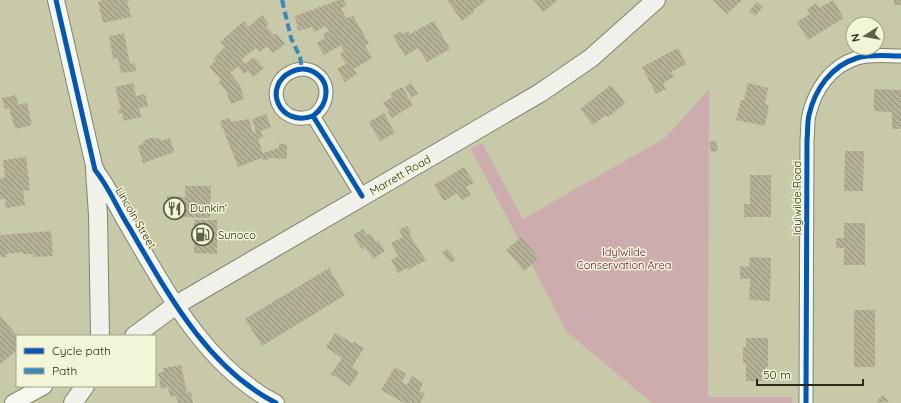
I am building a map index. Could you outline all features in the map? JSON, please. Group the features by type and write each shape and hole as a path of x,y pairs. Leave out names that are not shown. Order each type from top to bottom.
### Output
{"main road":[{"name":"Marrett Road","path":"135,335 176,305 540,93 591,58 656,0"},
{"path":"95,170 98,215 100,335"},
{"path":"73,403 84,387"}],"street":[{"name":"Lincoln Street","path":"56,0 95,170 103,181 128,226 176,305 207,348 241,380 264,397 276,403"},
{"name":"Idylwilde Road","path":"806,403 807,140 811,109 820,87 830,75 842,65 858,58 901,56"},
{"path":"313,116 362,196"},
{"path":"13,403 42,387"}],"green space":[{"name":"Idylwilde Conservation Area","path":"709,89 708,397 792,397 792,403 652,403 567,332 471,149 482,143 523,219 665,138"}],"building":[{"path":"104,0 127,0 131,17 103,23 98,2"},
{"path":"339,0 343,0 347,6 341,8 346,18 353,16 369,43 365,46 372,58 354,69 357,74 345,82 337,69 346,64 340,54 344,51 341,45 324,55 317,43 325,38 323,34 329,31 326,26 315,32 312,27 298,31 295,16"},
{"path":"447,0 487,0 473,10 474,12 462,21"},
{"path":"534,0 558,0 543,12"},
{"path":"713,0 742,0 727,14"},
{"path":"833,0 844,18 808,40 797,22 810,14 807,9 816,3 819,8"},
{"path":"894,0 901,0 901,5 894,5"},
{"path":"757,2 763,7 755,16 749,11"},
{"path":"262,15 269,24 266,26 274,35 276,33 285,44 273,53 267,46 260,52 256,48 241,60 245,64 254,57 264,68 253,77 248,71 244,74 238,67 230,73 240,85 244,99 231,104 226,91 219,82 221,80 209,67 216,60 214,58 225,47 220,42 244,21 248,27"},
{"path":"434,21 450,49 427,62 418,48 405,56 393,36 401,31 403,34 408,31 410,34"},
{"path":"124,33 130,64 135,63 136,71 121,73 118,58 113,59 109,36"},
{"path":"678,48 686,64 671,72 674,77 663,83 666,89 656,94 642,67"},
{"path":"133,83 136,96 145,94 148,106 139,108 141,117 124,121 122,113 119,114 118,110 121,109 115,87"},
{"path":"411,83 418,94 411,98 405,87"},
{"path":"748,83 768,88 765,104 769,105 765,126 736,120 741,100 744,100"},
{"path":"611,85 625,103 608,117 606,115 593,125 580,109"},
{"path":"402,87 413,105 392,118 383,103 392,97 390,94"},
{"path":"874,89 901,90 901,129 892,129 892,112 874,111"},
{"path":"16,95 18,105 27,103 32,125 15,129 9,108 5,109 2,98"},
{"path":"384,113 395,133 380,141 369,122"},
{"path":"266,114 271,127 261,131 263,137 258,139 263,153 279,148 279,143 287,145 287,159 271,158 263,161 262,158 238,167 220,121 229,118 231,122 249,119 253,133 256,132 252,119"},
{"path":"154,137 155,139 160,138 161,141 170,138 174,152 143,163 138,146 144,143 143,141"},
{"path":"716,140 718,151 711,152 709,142"},
{"path":"845,151 864,151 863,191 844,191"},
{"path":"26,157 30,190 23,191 25,205 6,208 5,199 0,199 0,178 5,178 3,160"},
{"path":"464,167 474,183 466,187 471,195 462,200 457,193 444,201 434,185"},
{"path":"750,175 771,175 771,217 744,217 744,204 750,204"},
{"path":"185,186 211,186 210,218 166,216 167,196 185,197"},
{"path":"194,220 217,220 217,254 194,253"},
{"path":"844,223 865,223 865,265 844,265 844,248 836,248 836,238 844,238"},
{"path":"407,226 411,233 409,234 426,260 408,270 407,268 398,273 391,260 398,256 391,243 403,237 399,230"},
{"path":"363,229 366,235 370,233 376,242 378,240 385,251 373,259 365,247 362,249 353,235"},
{"path":"51,231 53,256 34,257 33,254 23,254 23,252 6,254 6,257 0,257 0,235"},
{"path":"521,237 539,258 524,271 506,250"},
{"path":"447,249 456,259 451,263 442,253"},
{"path":"750,257 771,258 770,301 749,300 750,279 740,279 740,266 749,267"},
{"path":"329,268 345,295 262,346 245,319"},
{"path":"854,310 875,310 875,367 854,367"},
{"path":"0,316 16,335 16,351 0,364"},
{"path":"335,333 364,348 352,367 359,372 350,386 331,374 342,358 326,347"},
{"path":"746,338 768,338 768,381 746,381 746,363 743,364 743,347 746,347"},
{"path":"181,365 187,393 191,392 193,403 178,403 176,396 170,397 168,387 161,389 158,373 164,372 163,368"},
{"path":"395,367 406,374 402,382 407,385 412,376 423,383 419,391 425,394 420,403 404,403 381,390"},
{"path":"883,395 889,402 878,403 877,401"}],"marked path":[{"path":"282,0 291,38 300,57 302,69"}],"cycle path":[{"path":"56,0 95,170 109,190 158,277 190,326 209,349 229,369 251,388 276,403"},
{"path":"806,403 807,140 809,115 815,96 826,80 839,67 862,57 901,56"},
{"path":"313,116 318,111 325,99 326,93 323,81 318,75 307,69 291,72 282,78 277,86 276,95 278,104 283,111 291,116 301,118 313,116 362,196"}],"place":[{"name":"Dunkin'","path":"175,208"},
{"name":"Sunoco","path":"203,235"}]}
